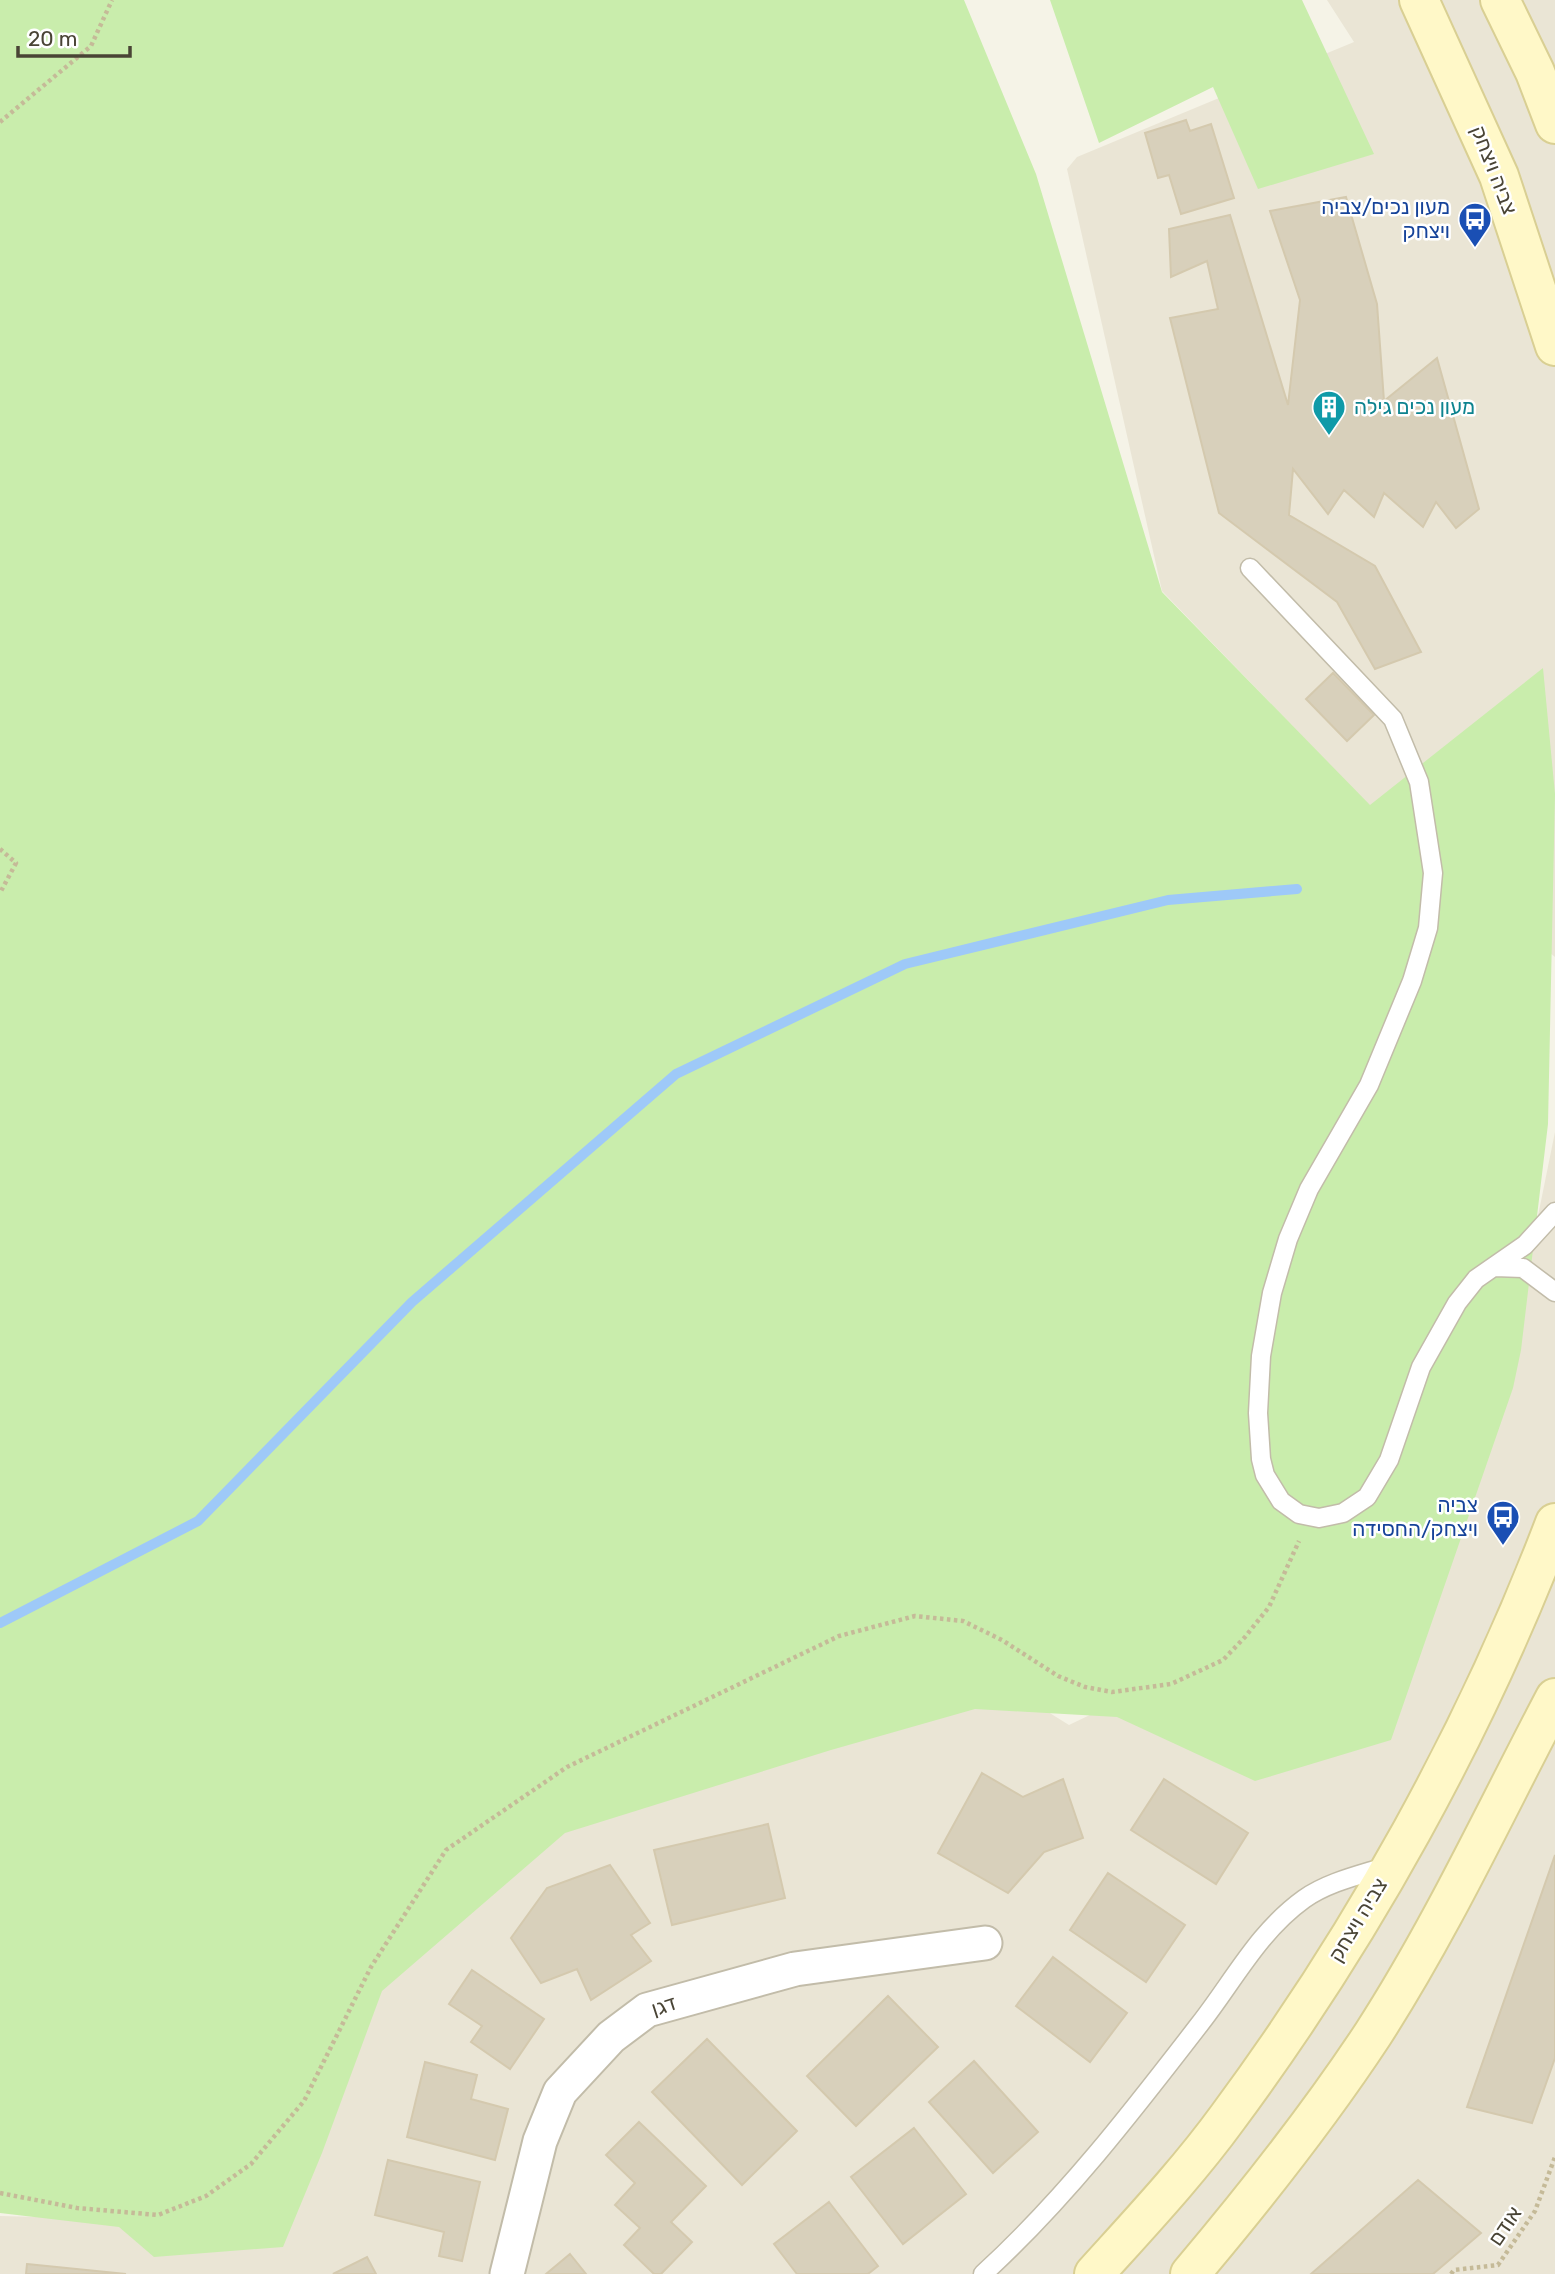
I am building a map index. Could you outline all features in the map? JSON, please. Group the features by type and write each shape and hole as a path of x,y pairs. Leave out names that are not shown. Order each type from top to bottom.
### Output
{"street":[{"name":"צביה ויצחק","path":"1419,0 1499,176 1555,346"},
{"path":"1500,0 1535,72 1555,124"},
{"name":"צביה ויצחק","path":"1094,2274 1158,2203 1227,2119 1324,1976 1391,1865 1503,1648 1555,1524"},
{"path":"1190,2274 1280,2167 1374,2032 1441,1914 1555,1698"},
{"name":"דגן","path":"507,2274 540,2141 560,2092 611,2037 646,2010 795,1969 985,1943"}],"lane":[{"path":"1250,568 1393,719 1419,782 1433,873 1428,928 1412,981 1369,1085 1309,1189 1288,1239 1272,1293 1259,1391 1261,1460 1265,1475 1281,1502 1309,1518 1343,1513 1367,1497 1389,1460 1432,1345 1466,1290 1524,1245 1555,1212"},
{"path":"1486,1272 1504,1266 1523,1268 1555,1292"},
{"path":"983,2274 1060,2195 1137,2106 1269,1929 1306,1897 1347,1879 1391,1865"}],"path":[{"path":"0,122 91,46 112,0"},
{"path":"0,849 16,863 0,893"},
{"path":"0,2193 77,2208 158,2215 206,2196 251,2164 304,2101 371,1967 446,1850 567,1767 839,1636 915,1616 963,1622 1002,1640 1058,1676 1085,1687 1112,1692 1171,1684 1223,1660 1245,1637 1269,1607 1309,1518"},
{"name":"אודם","path":"1451,2274 1454,2270 1498,2265 1535,2211 1555,2157"}],"shaded area":[{"path":"1327,0 1555,0 1555,957 1370,806 1162,591 1067,169 1077,157 1354,42"},
{"path":"1555,1132 1555,2274 0,2274 0,2216 40,2217 425,1882 929,1638 1069,1725 1215,1655 1527,1270"}],"green space":[{"path":"0,0 964,0 1036,174 1162,592 1370,805 1543,668 1555,794 1548,1124 1521,1350 1513,1388 1391,1740 1255,1781 1117,1717 975,1709 831,1750 565,1833 382,1991 322,2153 283,2247 154,2257 119,2227 0,2213"},
{"path":"1050,0 1302,0 1374,154 1258,189 1213,87 1099,143"}],"building":[{"path":"1186,120 1190,131 1211,124 1234,198 1181,214 1169,175 1158,178 1145,133"},
{"name":"מעון נכים גילה","path":"1346,197 1377,304 1384,401 1437,358 1479,509 1456,528 1436,502 1423,527 1384,493 1374,517 1344,490 1328,514 1293,469 1289,515 1375,566 1421,652 1375,669 1337,602 1219,513 1170,318 1218,309 1207,261 1171,277 1169,229 1230,215 1288,405 1300,300 1270,211"},
{"path":"1333,673 1374,715 1347,741 1306,699"},
{"path":"982,1773 1023,1797 1063,1779 1083,1838 1044,1852 1008,1893 938,1853"},
{"path":"1164,1779 1248,1833 1216,1884 1131,1830"},
{"path":"768,1824 785,1898 672,1925 654,1850"},
{"path":"1555,1855 1555,2058 1532,2123 1467,2107"},
{"path":"610,1865 650,1923 631,1935 651,1961 591,2000 577,1969 541,1983 511,1938 547,1888"},
{"path":"1108,1873 1185,1925 1146,1982 1070,1930"},
{"path":"1053,1957 1127,2013 1090,2062 1016,2006"},
{"path":"472,1970 544,2019 510,2069 471,2042 482,2026 449,2004"},
{"path":"888,1996 938,2047 856,2126 807,2076"},
{"path":"707,2039 797,2131 742,2185 652,2092"},
{"path":"974,2061 1038,2132 993,2173 929,2102"},
{"path":"425,2062 477,2075 471,2099 508,2109 495,2160 407,2137"},
{"path":"639,2122 706,2186 671,2222 692,2242 661,2274 654,2274 624,2245 640,2228 615,2205 635,2183 606,2155"},
{"path":"914,2128 966,2194 903,2244 851,2177"},
{"path":"388,2160 480,2182 462,2261 439,2256 444,2232 375,2215"},
{"path":"1418,2180 1481,2233 1433,2274 1311,2274"},
{"path":"829,2202 878,2266 868,2274 797,2274 774,2244"},
{"path":"570,2254 586,2274 546,2274"},
{"path":"367,2257 376,2274 333,2274"},
{"path":"27,2264 126,2274 26,2274"}],"waterway":[{"path":"0,1623 198,1521 412,1302 676,1074 905,964 1168,900 1297,889"}],"place":[{"name":"מעון נכים/צביה ויצחק","path":"1475,249"},
{"name":"מעון נכים גילה","path":"1329,437"},
{"name":"צביה ויצחק/החסידה","path":"1503,1547"}]}
